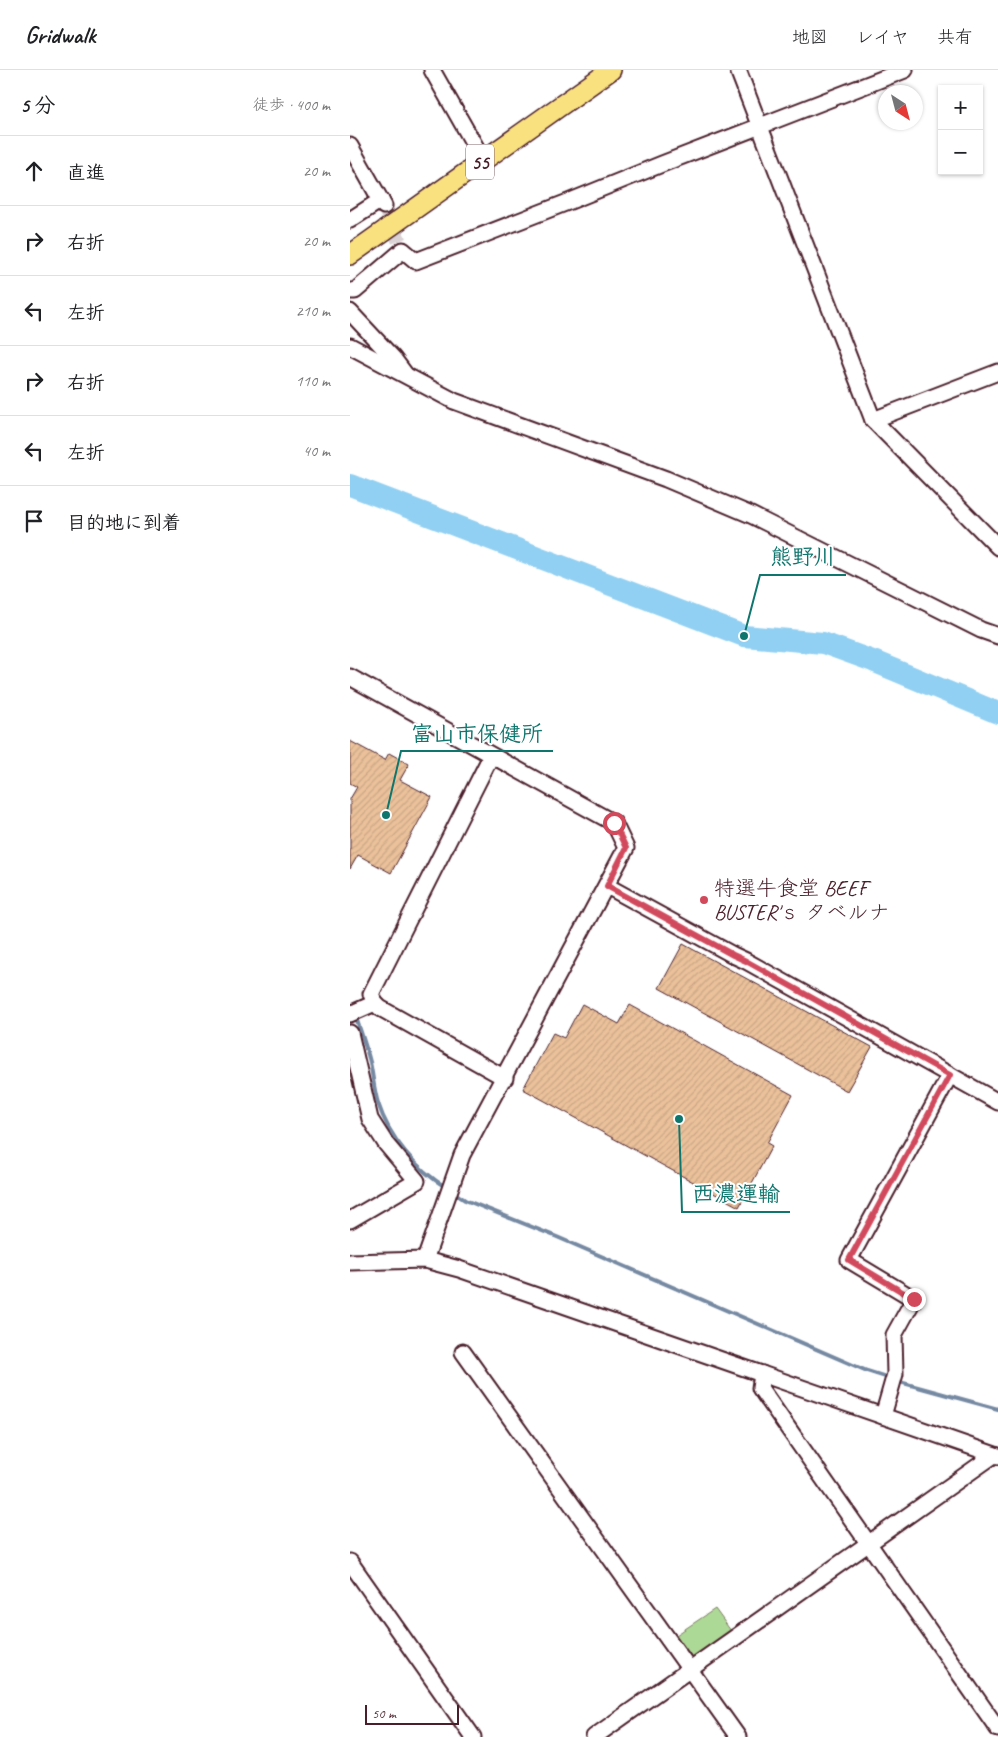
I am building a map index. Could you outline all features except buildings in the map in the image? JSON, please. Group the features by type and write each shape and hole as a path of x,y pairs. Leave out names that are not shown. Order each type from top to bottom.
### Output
{"main road":[{"name":"55","path":"350,255 611,70"}],"street":[{"path":"432,70 483,160"},
{"path":"738,70 873,420 998,547"},
{"path":"350,291 355,291 404,250 416,261 905,70"},
{"path":"350,146 383,203 350,220"},
{"path":"350,312 408,377"},
{"path":"350,346 454,401 666,479 752,515 980,630 998,636"},
{"path":"873,420 998,372"},
{"path":"350,677 614,823 626,848 505,1078 462,1155 425,1260"},
{"path":"491,756 371,994 375,1004 505,1078"},
{"path":"607,886 754,965 998,1102"},
{"path":"350,1014 375,1004"},
{"path":"350,1033 370,1119 386,1144 417,1181 350,1220"},
{"path":"883,1416 895,1374 894,1335 914,1299 849,1260 950,1075"},
{"path":"350,1262 425,1260 468,1272 996,1456"},
{"path":"463,1352 738,1737"},
{"path":"762,1374 760,1388 998,1729"},
{"path":"594,1737 996,1456"},
{"path":"350,1562 473,1737"}],"green space":[{"path":"715,1609 731,1631 690,1662 673,1637"}],"waterway":[{"path":"350,485 744,636 823,643 873,661 998,713"},
{"path":"355,1014 370,1062 375,1093 389,1128 414,1162 447,1188"},
{"path":"453,1192 465,1200 557,1237 867,1371 889,1378"},
{"path":"896,1381 998,1409"}],"tunnel":[{"path":"384,206 403,250"}],"place":[{"name":"熊野川","path":"744,636"},
{"name":"富山市保健所","path":"386,815"},
{"name":"特選牛食堂 BEEF BUSTER'ｓ タベルナ","path":"704,900"},
{"name":"西濃運輸","path":"679,1119"}],"route":[{"path":"614,823 626,848 607,886 950,1075 849,1260 914,1299"}]}
